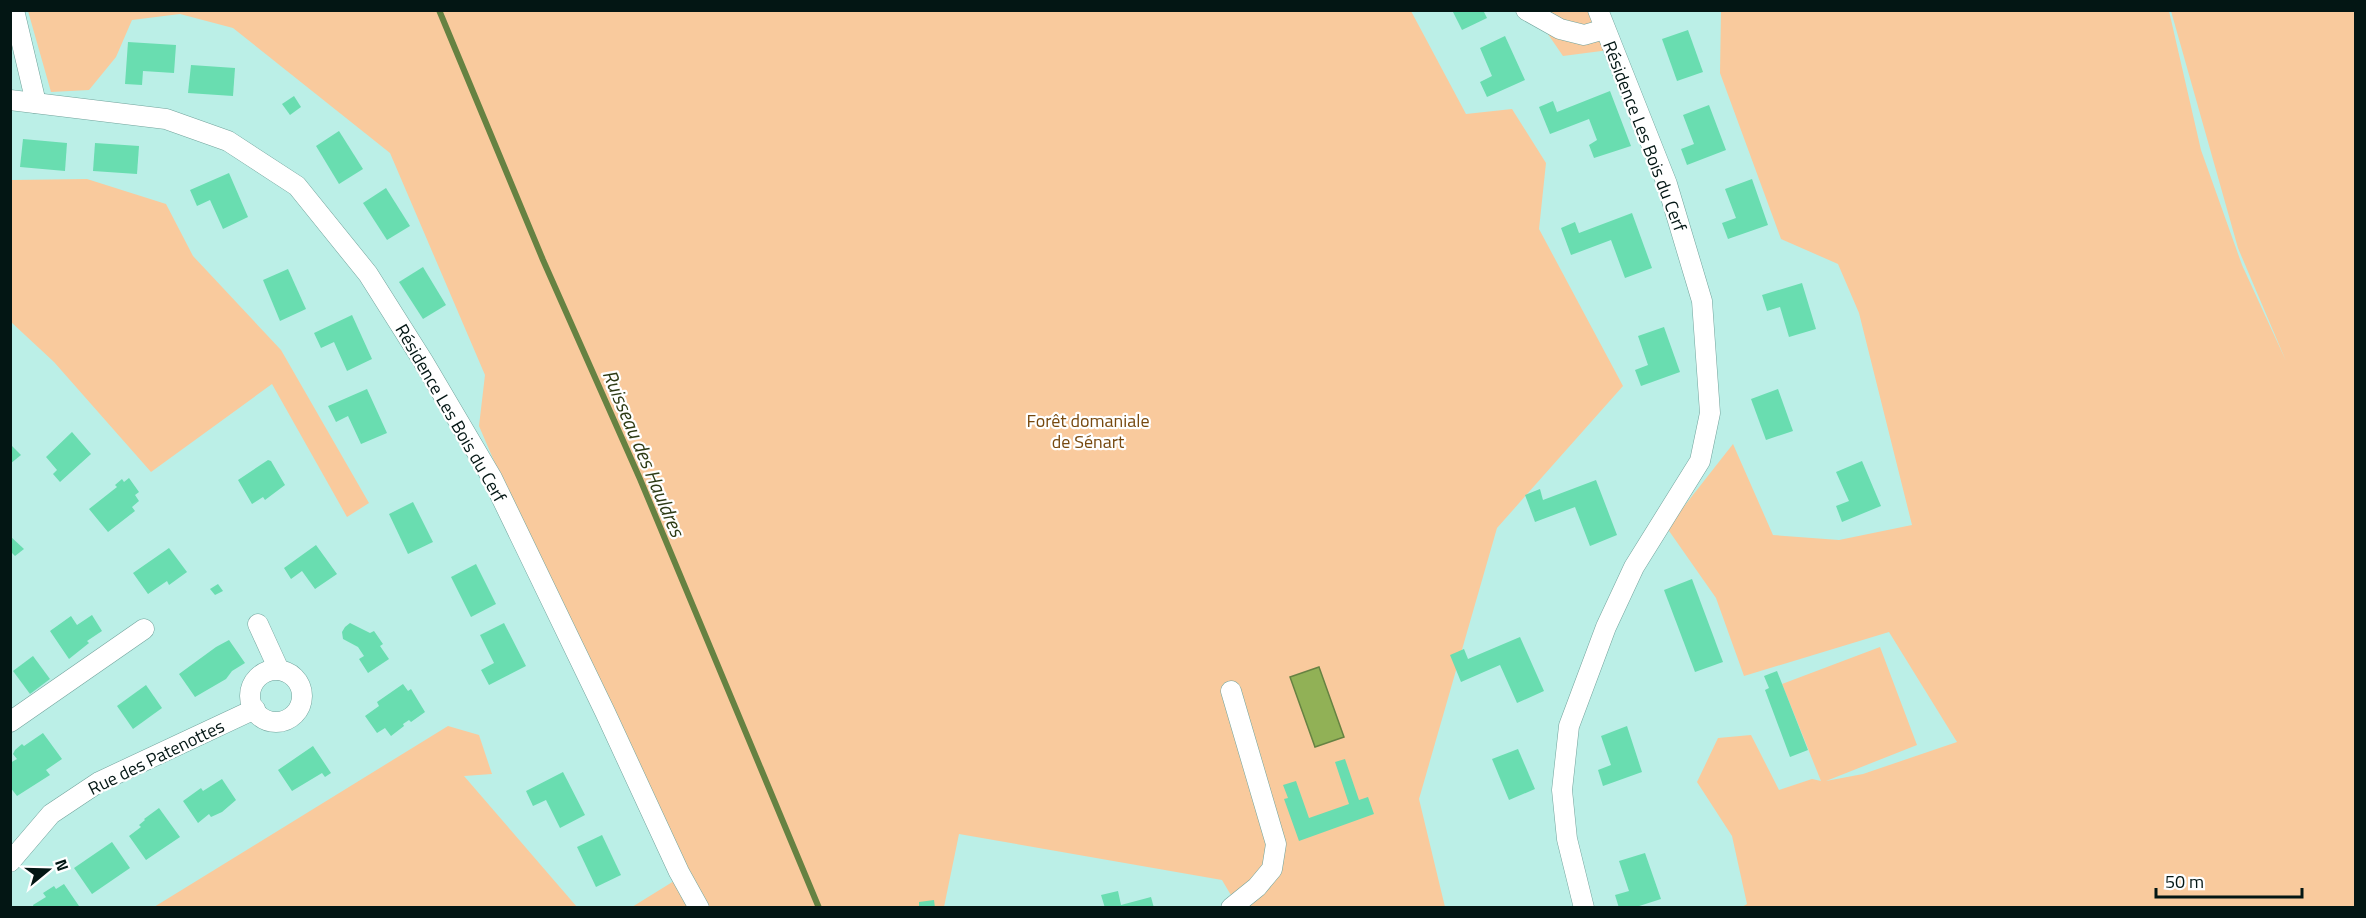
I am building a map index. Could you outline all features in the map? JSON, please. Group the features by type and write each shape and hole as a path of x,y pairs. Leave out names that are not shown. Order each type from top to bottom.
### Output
{"street":[{"path":"14,10 36,103"},
{"path":"1526,10 1560,29 1584,35 1605,29"},
{"name":"Résidence Les Bois du Cerf","path":"1584,908 1566,839 1562,790 1569,726 1606,627 1634,567 1700,461 1710,413 1702,300 1667,184 1598,10"},
{"name":"Résidence Les Bois du Cerf","path":"10,100 166,119 228,141 297,186 368,274 423,361 492,478 679,872 699,908"},
{"path":"258,624 279,670"},
{"path":"10,722 144,629"},
{"path":"279,670 287,672 300,684 302,702 292,717 274,722 265,719 255,710 250,697 256,680 262,674 279,670"},
{"path":"1231,691 1276,843 1272,869 1257,887 1231,908"},
{"name":"Rue des Patenottes","path":"10,862 51,814 99,782 255,710"}],"green space":[{"name":"Forêt domaniale de Sénart","path":"28,11 1411,11 1466,114 1512,109 1546,163 1539,229 1623,386 1497,528 1419,799 1445,907 1238,907 1222,880 959,834 944,907 632,907 674,881 479,426 485,375 390,153 233,28 180,14 132,20 116,57 89,90 51,92"},
{"path":"1532,11 1588,11 1609,50 1563,56"},
{"path":"1721,11 2169,11 2201,150 2242,265 2286,361 2238,248 2171,11 2355,11 2355,907 1742,907 1747,904 1732,836 1697,782 1718,738 1751,735 1779,790 1812,779 1821,781 1782,684 1880,647 1917,745 1826,781 1863,774 1957,742 1889,632 1744,676 1716,598 1667,528 1733,444 1773,535 1839,540 1912,525 1859,313 1838,264 1781,239 1720,73"},
{"path":"87,179 166,204 193,256 281,350 369,503 347,517 272,384 151,472 54,362 11,322 11,180"},
{"path":"448,726 479,735 492,774 464,776 577,907 154,907"}],"shaded area":[{"path":"1319,667 1344,737 1315,747 1290,677"}],"building":[{"path":"1452,10 1483,10 1487,18 1462,30"},
{"path":"1688,30 1703,72 1677,81 1662,39"},
{"path":"1505,36 1525,80 1487,97 1480,82 1492,76 1480,48"},
{"path":"128,42 176,45 174,73 143,71 142,85 125,84"},
{"path":"191,65 235,68 233,96 188,93"},
{"path":"1610,91 1631,146 1594,158 1589,145 1597,140 1589,119 1550,134 1539,107 1553,101 1557,112"},
{"path":"294,96 301,107 290,115 282,104"},
{"path":"1709,105 1726,150 1687,165 1681,149 1694,144 1683,115"},
{"path":"339,131 363,169 339,184 316,146"},
{"path":"23,139 67,143 65,171 20,167"},
{"path":"95,143 139,146 137,174 93,171"},
{"path":"229,173 248,217 223,229 210,200 197,206 190,190"},
{"path":"1752,179 1768,225 1728,239 1722,223 1736,218 1725,189"},
{"path":"386,188 410,226 387,240 363,203"},
{"path":"1632,213 1652,268 1625,278 1611,240 1571,255 1561,228 1575,222 1579,233"},
{"path":"423,267 446,305 423,319 399,282"},
{"path":"288,269 306,309 280,321 263,280"},
{"path":"1802,283 1816,329 1789,337 1780,307 1767,311 1762,295"},
{"path":"352,315 372,359 347,371 334,342 321,348 314,333"},
{"path":"1664,327 1680,372 1641,386 1635,370 1648,365 1638,336"},
{"path":"367,389 387,433 361,444 348,416 336,422 328,406"},
{"path":"1778,389 1793,431 1766,440 1751,399"},
{"path":"72,432 91,454 60,482 53,474 57,470 46,457"},
{"path":"10,444 21,455 10,464"},
{"path":"268,460 271,461 285,485 265,500 263,497 252,504 238,480"},
{"path":"1862,461 1881,506 1842,522 1836,506 1849,501 1836,472"},
{"path":"129,478 139,492 135,495 139,501 132,507 135,511 108,532 89,509 117,487 115,485 122,479 124,482"},
{"path":"1596,480 1617,535 1590,546 1575,507 1535,522 1525,495 1540,489 1543,500"},
{"path":"413,502 433,542 408,554 389,514"},
{"path":"10,536 24,549 15,556 10,551"},
{"path":"316,545 337,574 315,589 302,571 291,579 284,568"},
{"path":"169,548 187,572 169,585 167,581 148,594 133,573"},
{"path":"476,564 496,604 471,617 451,577"},
{"path":"1692,579 1723,662 1695,672 1664,590"},
{"path":"218,584 223,591 215,595 210,589"},
{"path":"92,615 102,631 87,641 89,643 69,659 50,631 71,616 77,625"},
{"path":"350,623 370,633 374,631 389,659 368,673 359,659 364,656 358,647 343,639 342,632"},
{"path":"504,623 526,666 489,685 481,670 494,663 480,635"},
{"path":"1520,637 1544,691 1517,703 1500,665 1461,682 1450,655 1464,649 1468,659"},
{"path":"229,640 245,663 232,671 226,679 195,697 179,674"},
{"path":"33,656 50,679 30,694 13,671"},
{"path":"1777,671 1808,750 1790,757 1765,690 1769,688 1764,676"},
{"path":"403,684 408,691 411,689 425,712 411,722 409,720 403,724 404,726 391,736 385,728 377,733 365,716 379,706 377,702"},
{"path":"146,685 162,708 133,729 117,706"},
{"path":"1627,726 1642,772 1603,786 1598,770 1611,765 1601,736"},
{"path":"43,733 62,759 46,770 50,775 17,796 10,787 10,763 17,759 13,754 22,744 24,746"},
{"path":"313,746 331,773 325,777 322,773 292,791 278,770"},
{"path":"1518,749 1535,789 1509,800 1492,759"},
{"path":"1345,759 1359,800 1368,797 1374,814 1299,841 1284,799 1288,798 1283,785 1296,781 1309,818 1349,804 1335,762"},
{"path":"563,772 585,815 560,828 546,800 533,806 526,791"},
{"path":"222,779 236,800 222,812 211,817 209,814 198,823 183,801 201,788 203,791"},
{"path":"159,808 180,837 146,860 129,836 141,827 139,825 144,819"},
{"path":"602,835 621,875 596,887 577,847"},
{"path":"112,842 130,868 92,894 74,868"},
{"path":"1645,853 1661,899 1633,908 1619,908 1615,895 1629,891 1619,861"},
{"path":"64,884 79,906 34,908 33,905 46,897 43,893 54,886 56,889"},
{"path":"1118,891 1121,905 1151,897 1154,908 1105,908 1101,895"},
{"path":"934,900 935,908 919,908 919,902"}],"waterway":[{"name":"Ruisseau des Hauldres","path":"439,10 543,260 640,479 819,908"}]}
